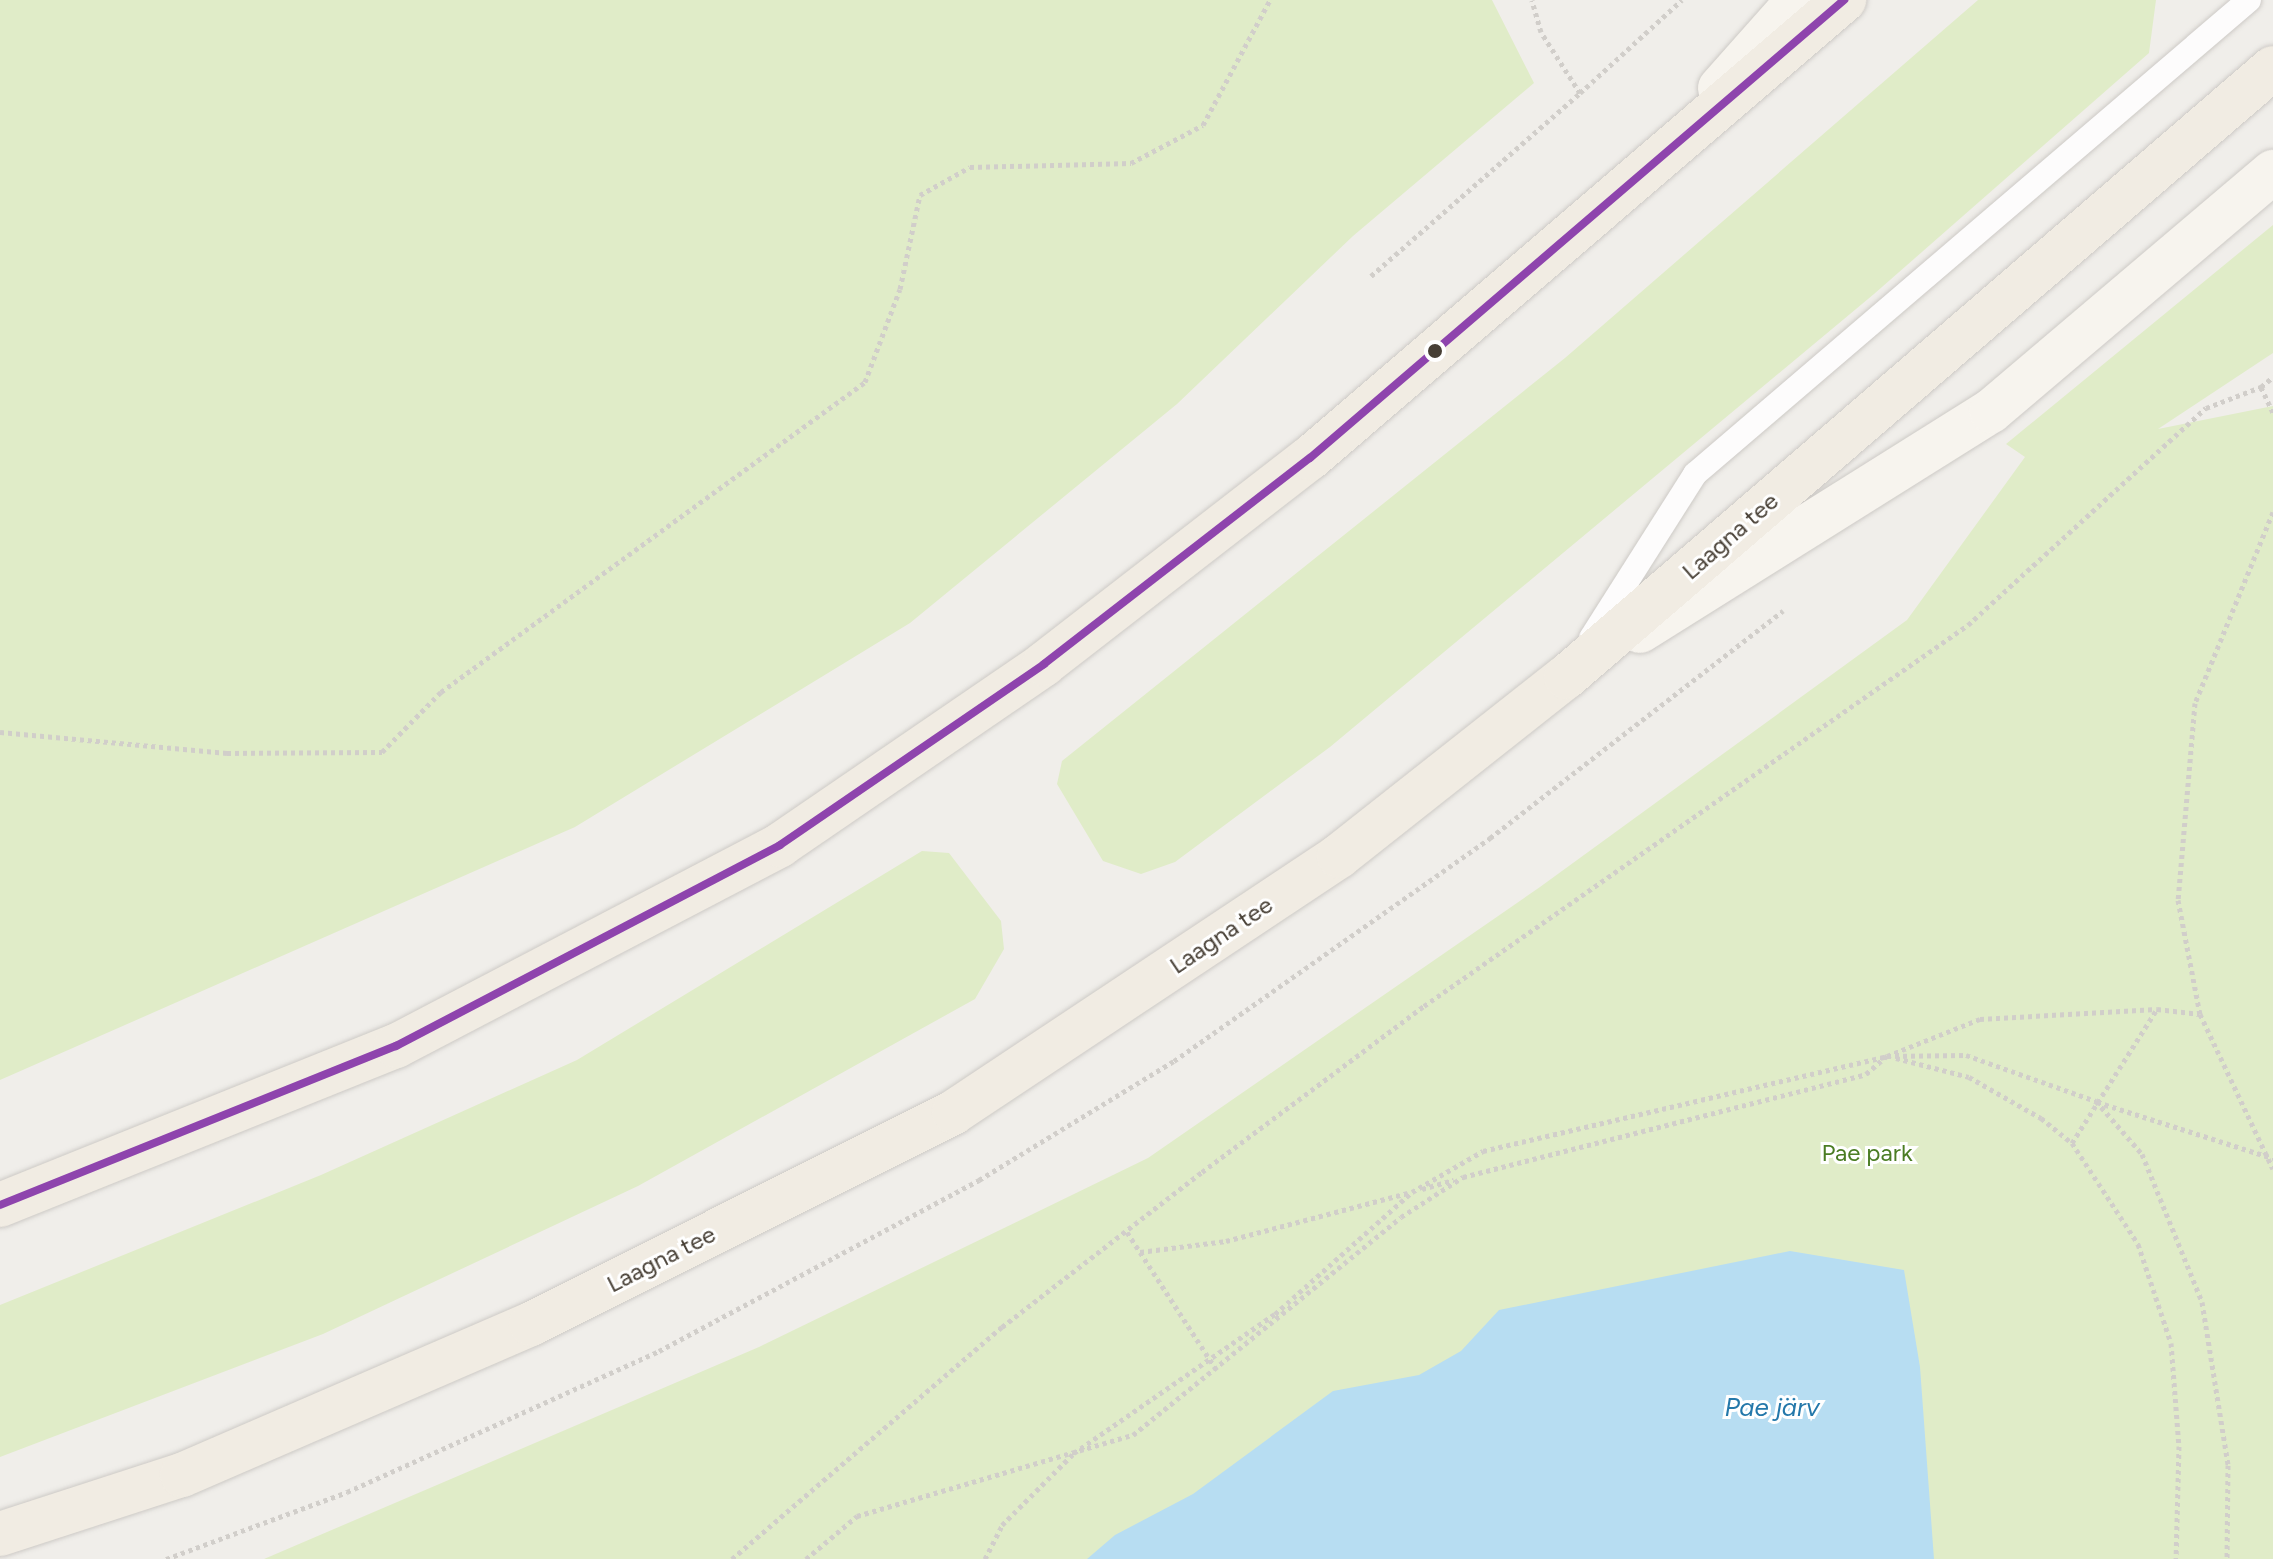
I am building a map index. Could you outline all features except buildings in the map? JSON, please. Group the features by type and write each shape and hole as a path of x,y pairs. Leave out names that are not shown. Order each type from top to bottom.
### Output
{"main road":[{"path":"0,1205 396,1046 780,845 1044,664 1298,467 1844,0"},
{"name":"Laagna tee","path":"0,1534 182,1475 531,1324 954,1112 1339,856 1566,677 2273,68"}],"street":[{"path":"1655,163 1798,0"},
{"path":"1566,677 1991,411 2273,172"}],"lane":[{"path":"1566,677 1695,474 2249,0"}],"path":[{"path":"0,732 227,753 382,752 441,692 865,382 900,289 920,195 970,167 1131,163 1203,125 1270,0"},
{"path":"1532,0 1541,32 1580,93"},
{"path":"1371,276 1682,0"},
{"path":"732,1559 1002,1327 1424,1006 1968,625 2206,408 2261,387 2273,377"},
{"path":"2261,387 2273,413"},
{"path":"2273,512 2195,703 2178,900 2200,1014 2273,1169"},
{"path":"985,1559 1002,1525 1074,1453 1275,1314 1412,1192 1483,1151 1887,1056 1980,1019 2157,1009 2200,1014"},
{"path":"2072,1143 2157,1009"},
{"path":"1140,1252 1226,1241 1866,1074 1887,1056 1966,1055 2270,1157"},
{"path":"1887,1056 1969,1077 2072,1143 2138,1244 2171,1343 2179,1446 2176,1559"},
{"path":"2096,1101 2142,1154 2202,1302 2228,1465 2227,1559"},
{"path":"806,1559 857,1516 1133,1435 1218,1372 1401,1217 1463,1177"},
{"path":"1127,1232 1218,1372"}],"green space":[{"path":"0,0 1492,0 1534,83 1353,236 1177,404 910,623 575,827 0,1080"},
{"path":"1978,0 2156,0 2149,53 1874,294 1330,747 1175,862 1141,874 1103,861 1057,784 1062,761 1565,358"},
{"name":"Pae park","path":"2273,225 2273,353 2158,429 2273,406 2273,1559 264,1559 759,1347 1148,1158 1540,887 1907,620 2025,457 2006,444"},
{"path":"922,851 949,853 1001,921 1004,949 975,999 638,1186 323,1334 0,1457 0,1305 321,1175 577,1060"}],"water":[{"name":"Pae järv","path":"1790,1251 1904,1270 1920,1367 1934,1559 1087,1559 1115,1535 1193,1494 1333,1391 1419,1375 1461,1351 1499,1310"}],"transit line":[{"path":"0,1205 396,1046 780,845 1044,664 1310,458 1844,0"}]}
